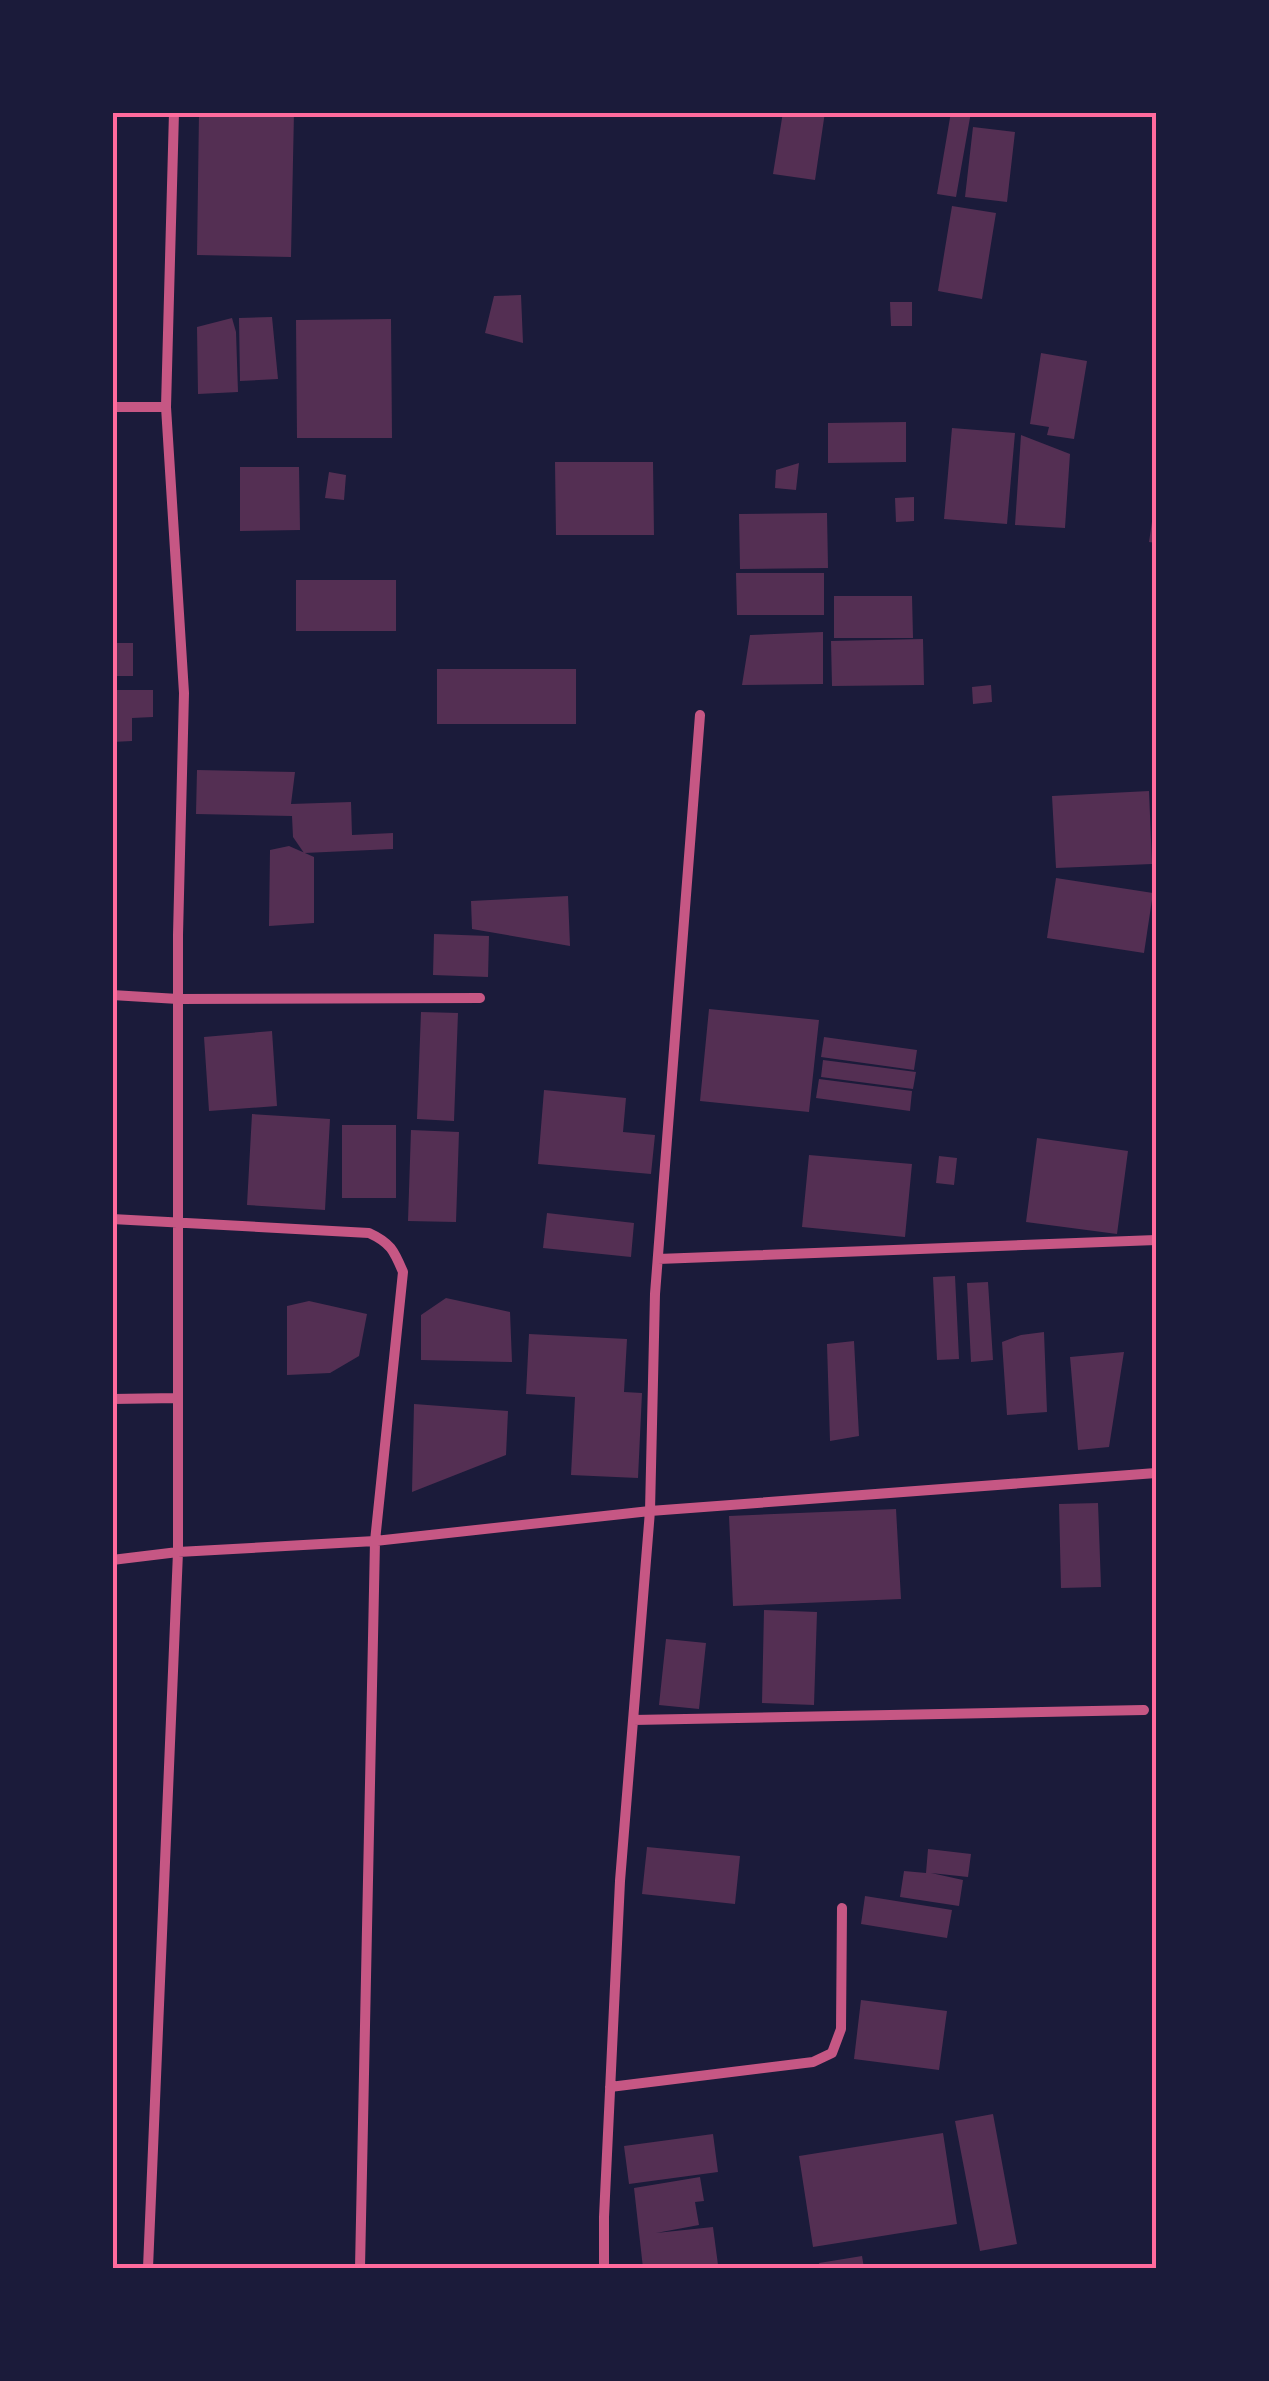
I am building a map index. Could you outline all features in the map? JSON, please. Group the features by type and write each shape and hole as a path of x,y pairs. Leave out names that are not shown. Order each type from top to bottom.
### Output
{"street":[{"path":"148,2268 178,1552 178,999 184,694 166,407 174,112"},
{"path":"112,406 166,407"},
{"path":"604,2268 620,1882 650,1510 655,1294 700,715"},
{"path":"112,995 178,999 480,998"},
{"path":"112,1219 369,1234 386,1241 403,1272 374,1540 360,2268"},
{"path":"658,1260 1156,1240"},
{"path":"112,1398 178,1398"},
{"path":"112,1560 374,1540 650,1510 1156,1473"},
{"path":"633,1720 1144,1710"},
{"path":"610,2086 813,2062 832,2053 841,2029 842,1908"}],"building":[{"path":"199,112 294,112 291,257 197,255"},
{"path":"783,112 825,112 815,180 773,174"},
{"path":"951,112 971,112 956,197 937,194"},
{"path":"973,127 1015,132 1007,202 965,197"},
{"path":"952,206 996,213 982,299 938,291"},
{"path":"521,295 523,343 485,333 494,296"},
{"path":"890,302 912,302 912,326 891,326"},
{"path":"272,317 278,379 240,381 239,318"},
{"path":"232,318 238,392 198,394 197,327"},
{"path":"391,319 392,438 297,438 296,320"},
{"path":"1041,353 1087,361 1074,439 1047,435 1049,427 1030,424"},
{"path":"906,422 906,462 828,463 828,423"},
{"path":"952,428 1015,433 1007,524 944,519"},
{"path":"1021,435 1070,454 1065,528 1015,525"},
{"path":"555,462 653,462 654,535 556,535"},
{"path":"799,463 796,490 775,488 776,470"},
{"path":"240,467 299,467 300,530 240,531"},
{"path":"329,472 346,475 344,500 325,498"},
{"path":"914,497 914,521 896,522 895,498"},
{"path":"1156,508 1156,543 1149,542"},
{"path":"827,513 828,568 740,569 739,514"},
{"path":"736,573 824,573 824,615 737,615"},
{"path":"296,580 396,580 396,631 296,631"},
{"path":"834,596 912,596 913,638 834,638"},
{"path":"823,632 823,684 742,685 750,635"},
{"path":"923,639 924,685 832,686 831,641"},
{"path":"112,643 133,643 133,676 112,676"},
{"path":"437,669 576,669 576,724 437,724"},
{"path":"991,685 992,702 973,704 972,687"},
{"path":"112,690 153,690 153,717 132,718 132,741 112,742"},
{"path":"197,770 295,772 291,804 351,802 352,835 393,833 393,849 304,853 293,837 292,816 196,814"},
{"path":"1149,791 1152,864 1056,868 1052,796"},
{"path":"289,846 314,857 314,923 269,926 270,850"},
{"path":"1056,878 1153,893 1144,953 1047,938"},
{"path":"568,896 570,946 472,929 471,901"},
{"path":"434,934 489,936 488,977 433,975"},
{"path":"709,1009 819,1020 809,1112 700,1101"},
{"path":"421,1012 458,1013 454,1121 417,1119"},
{"path":"272,1031 277,1106 209,1111 204,1037"},
{"path":"824,1037 917,1050 914,1070 821,1057"},
{"path":"823,1060 916,1072 913,1089 821,1077"},
{"path":"819,1079 912,1091 910,1111 816,1098"},
{"path":"544,1090 626,1098 623,1132 655,1135 651,1174 538,1164"},
{"path":"252,1114 330,1119 325,1210 247,1205"},
{"path":"342,1125 396,1125 396,1198 342,1198"},
{"path":"411,1130 459,1132 456,1222 408,1221"},
{"path":"1037,1138 1128,1151 1117,1234 1026,1222"},
{"path":"809,1155 912,1164 905,1237 802,1227"},
{"path":"939,1156 957,1158 954,1185 936,1183"},
{"path":"547,1213 634,1223 631,1257 543,1248"},
{"path":"955,1276 959,1359 937,1360 933,1277"},
{"path":"988,1282 993,1360 971,1362 967,1283"},
{"path":"446,1298 510,1312 512,1362 421,1360 421,1315"},
{"path":"309,1301 367,1314 359,1356 330,1373 287,1375 287,1306"},
{"path":"1044,1332 1047,1412 1007,1415 1002,1342"},
{"path":"529,1334 627,1339 624,1392 642,1393 638,1478 571,1475 575,1397 526,1394"},
{"path":"854,1341 859,1436 830,1441 827,1344"},
{"path":"1124,1352 1109,1447 1078,1450 1070,1357"},
{"path":"414,1404 508,1411 506,1455 412,1492"},
{"path":"1098,1503 1101,1587 1061,1588 1059,1504"},
{"path":"896,1509 901,1599 733,1606 729,1516"},
{"path":"764,1610 817,1612 814,1705 762,1703"},
{"path":"666,1639 706,1643 699,1709 659,1705"},
{"path":"647,1847 740,1856 735,1904 642,1894"},
{"path":"928,1849 971,1854 968,1877 931,1873 963,1880 959,1906 900,1897 904,1871 926,1873"},
{"path":"865,1896 952,1910 947,1938 861,1924"},
{"path":"861,2000 947,2011 939,2070 854,2059"},
{"path":"993,2114 1017,2244 980,2251 955,2121"},
{"path":"943,2133 957,2224 813,2247 799,2156"},
{"path":"713,2134 718,2172 629,2184 624,2146"},
{"path":"700,2177 704,2201 695,2202 699,2225 656,2233 713,2227 718,2265 643,2268 634,2188"},
{"path":"862,2256 864,2268 820,2268 819,2263"}]}
